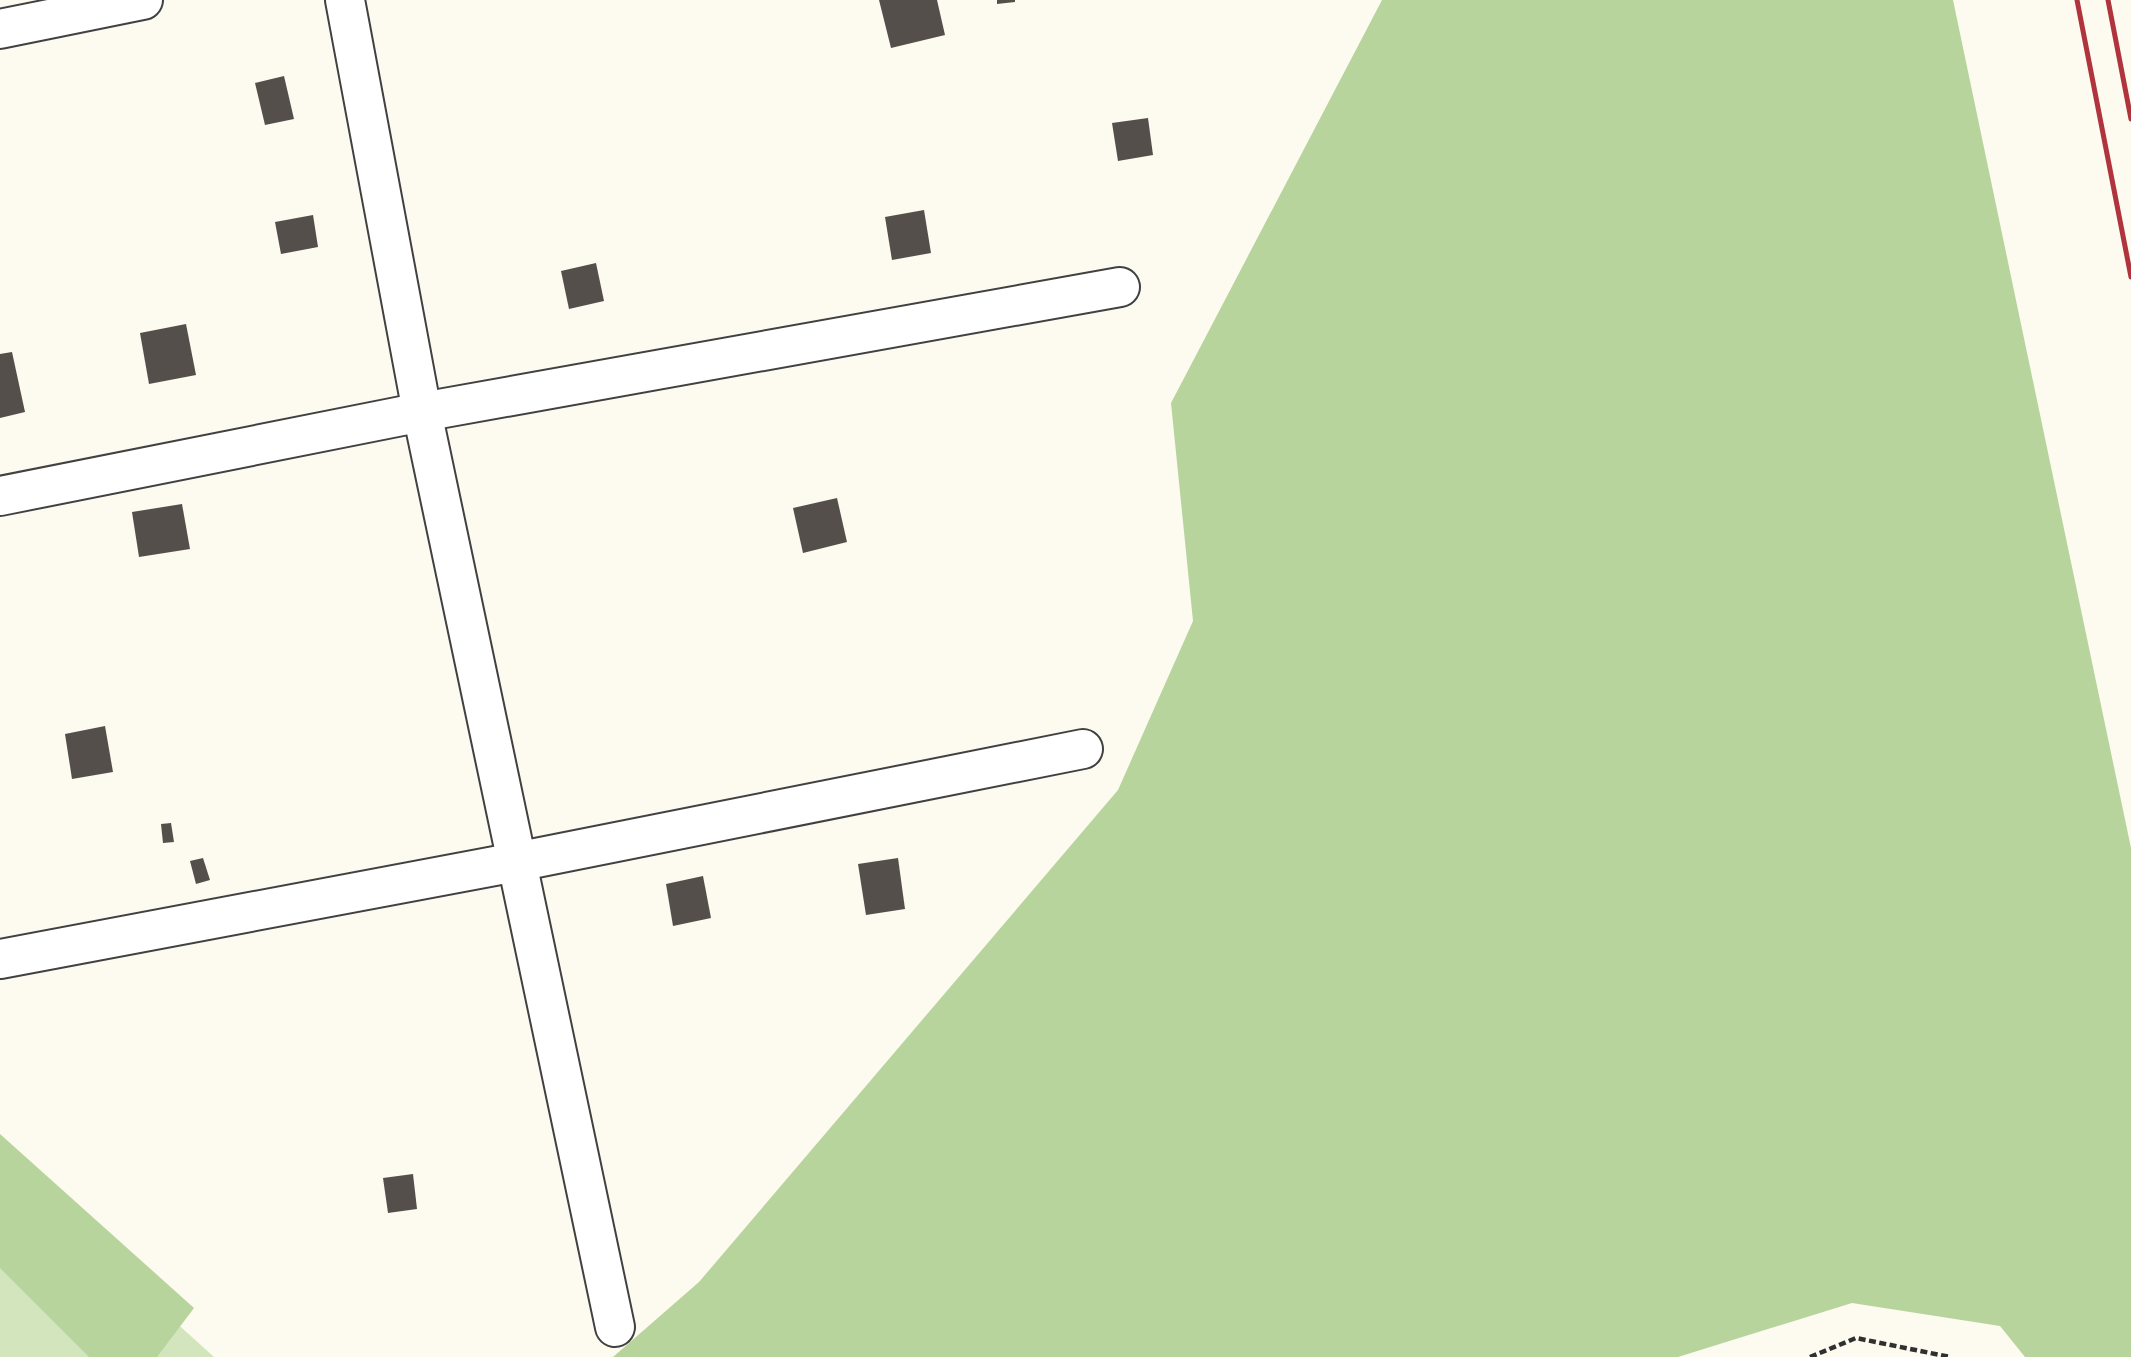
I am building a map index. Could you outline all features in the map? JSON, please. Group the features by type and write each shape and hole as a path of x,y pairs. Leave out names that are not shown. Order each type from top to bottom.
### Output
{"street":[{"path":"0,30 143,0"},
{"path":"345,0 422,412 615,1327"},
{"path":"0,496 422,412 1120,288"},
{"path":"0,959 516,862 1083,749"}],"path":[{"path":"1810,1357 1856,1338 1950,1357"}],"green space":[{"path":"1382,0 1953,0 2131,848 2131,1357 2025,1357 2000,1326 1852,1303 1678,1357 613,1357 699,1282 1118,790 1193,621 1171,403"},
{"path":"0,1134 194,1308 157,1357 89,1357 0,1268"},
{"path":"0,1163 214,1357 0,1357"}],"building":[{"path":"879,0 937,0 945,35 891,48"},
{"path":"997,0 1015,0 1015,2 997,4"},
{"path":"284,76 294,119 265,125 255,83"},
{"path":"1148,118 1153,155 1118,161 1112,123"},
{"path":"924,210 931,253 892,260 885,217"},
{"path":"313,215 318,247 281,254 275,222"},
{"path":"596,263 604,301 569,309 561,271"},
{"path":"186,324 196,375 149,384 140,333"},
{"path":"12,352 25,412 0,418 0,354"},
{"path":"837,498 847,542 803,553 793,508"},
{"path":"182,504 190,549 139,557 132,512"},
{"path":"105,726 113,772 72,779 65,734"},
{"path":"171,823 174,842 163,843 161,824"},
{"path":"203,858 210,880 196,884 190,861"},
{"path":"898,858 905,909 866,915 858,864"},
{"path":"703,876 711,918 673,926 666,884"},
{"path":"413,1174 417,1209 388,1213 383,1178"}],"railway":[{"path":"2077,0 2131,277"},
{"path":"2108,0 2131,119"}]}
